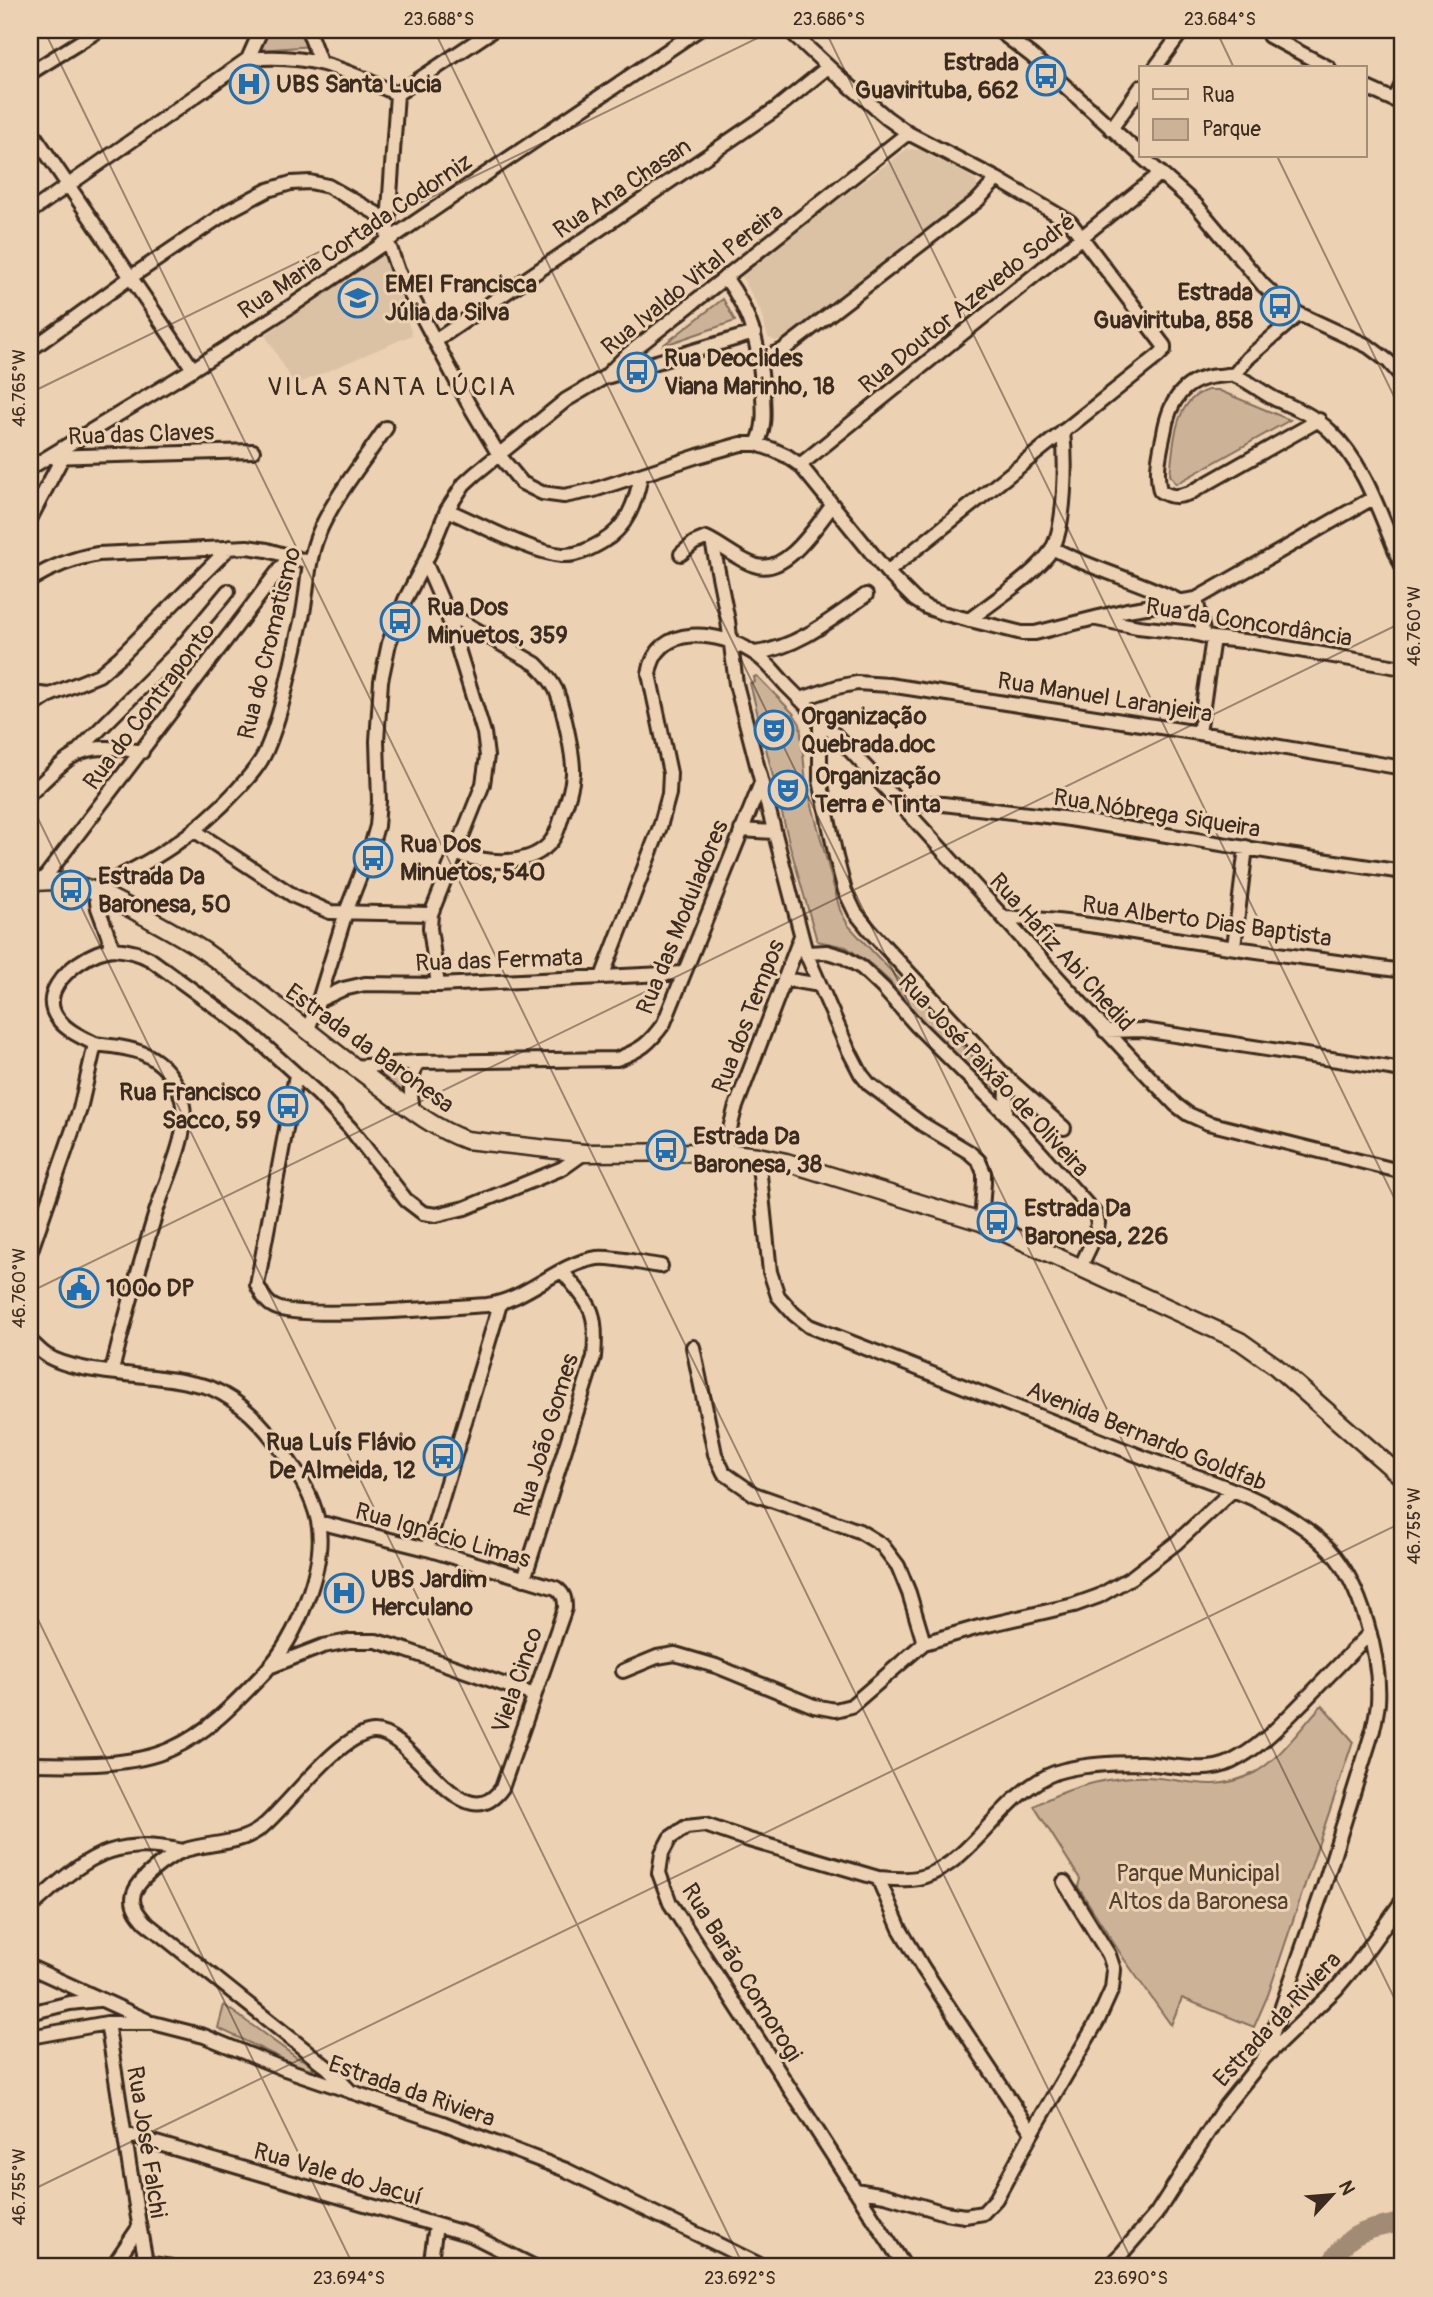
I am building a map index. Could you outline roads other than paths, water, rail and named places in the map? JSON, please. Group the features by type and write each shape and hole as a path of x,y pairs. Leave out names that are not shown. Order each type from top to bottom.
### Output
{"main road":[{"name":"Estrada da Baronesa","path":"36,882 96,889 203,950 307,1032 448,1134 466,1140 584,1153 724,1152 758,1156 824,1173 981,1222 1240,1341 1259,1353 1403,1478"}],"street":[{"path":"30,74 99,30"},
{"path":"248,59 261,30"},
{"path":"309,30 320,62"},
{"path":"397,93 494,30"},
{"name":"Rua Maria Cortada Codorniz","path":"30,468 296,303 698,30"},
{"path":"789,30 887,118 1070,222 1164,346 1158,356 887,572"},
{"path":"998,30 1139,153"},
{"path":"1156,66 1179,30"},
{"path":"1269,36 1325,66"},
{"path":"30,212 248,59 276,57 320,62 397,93"},
{"name":"Rua Ana Chasan","path":"435,341 776,109 828,67"},
{"path":"1366,87 1394,100 1403,83"},
{"path":"1111,129 1139,91"},
{"path":"397,93 387,239 398,271 499,455 522,483 542,494 564,496 578,493 730,447 757,444 787,456 800,466 887,572 915,600 926,607 1022,633 1035,633 1158,604 1196,599 1373,498"},
{"path":"30,129 193,369"},
{"name":"Rua Ivaldo Vital Pereira","path":"307,1032 377,826 377,741 381,681 389,643 405,600 447,510 464,484 566,401 605,377 627,355 908,132"},
{"path":"1144,158 1196,205 1263,285 1279,300 1299,314 1368,346 1388,361 1403,378"},
{"name":"Rua Doutor Azevedo Sodré","path":"800,466 1161,173"},
{"path":"761,359 783,351 978,200 997,179"},
{"path":"30,351 131,277 230,210 268,190 291,183 310,182 328,186 388,220"},
{"path":"725,277 743,304 761,359 764,417 762,435 757,444"},
{"path":"1234,375 1248,358 1299,314"},
{"path":"605,377 754,333"},
{"path":"1319,421 1190,493 1177,497 1160,491 1157,480 1158,462 1170,409 1183,389 1192,382 1207,377 1234,375 1319,421 1349,453 1365,478 1403,568"},
{"name":"Rua do Cromatismo","path":"96,889 147,862 195,831 249,778 265,754 307,597 309,562 318,533 386,428"},
{"path":"969,620 1028,573 1052,548 1062,505 1065,466 1063,431"},
{"name":"Rua das Claves","path":"30,459 253,451"},
{"path":"30,519 62,458"},
{"path":"447,510 541,550 564,555 588,551 621,528 634,504 641,475"},
{"path":"681,554 706,538 745,561 763,568 771,567 789,556 810,535 832,506"},
{"path":"712,541 728,621 736,684 806,953 860,1074 922,1125 969,1152 979,1161 984,1173 981,1222"},
{"path":"30,580 55,566 98,554 230,547 267,550 309,562"},
{"path":"30,708 50,695 99,675 230,547"},
{"path":"1052,548 1081,564 1152,587 1179,602"},
{"name":"Rua do Contraponto","path":"36,882 142,752 289,557"},
{"path":"425,562 447,613 484,733 488,756 483,784 430,914 438,985"},
{"path":"30,794 76,753 178,650 228,591"},
{"path":"755,653 792,642 815,630 866,595"},
{"path":"1196,599 1209,637 1199,733"},
{"path":"447,613 536,664 555,689 573,773 555,837 537,853 525,858 480,861 456,854"},
{"name":"Rua da Concordância","path":"1094,619 1397,667"},
{"path":"602,977 660,827 669,794 670,774 649,674 651,660 667,642 679,638 704,635 730,640"},
{"name":"Rua Hafiz Abi Chedid","path":"730,640 755,653 801,699 904,807 1105,1031 1176,1105 1208,1123 1403,1172"},
{"name":"Rua Manuel Laranjeira","path":"801,699 857,683 889,685 1403,768"},
{"path":"30,693 50,695"},
{"path":"820,719 821,780 845,891 856,912 872,933 1004,1075 1065,1128"},
{"path":"76,753 95,747 142,752"},
{"name":"Rua das Moduladores","path":"354,1067 418,1062 617,1059 639,1051 652,1040 664,1023 761,783"},
{"name":"Rua Nóbrega Siqueira","path":"904,807 924,803 943,804 1063,818 1403,872"},
{"path":"741,830 773,832"},
{"path":"195,831 294,896 330,912 430,914"},
{"path":"1234,947 1246,847"},
{"path":"96,889 101,917 113,949"},
{"name":"Rua Alberto Dias Baptista","path":"1004,918 1050,920 1403,971"},
{"name":"Rua dos Tempos","path":"724,1152 736,1109 802,936"},
{"path":"112,1371 127,1308 184,1121 177,1085 160,1062 133,1049 95,1044 67,1028 56,1017 52,1003 55,986 71,968 97,952 128,950 150,959 246,1030 318,1094 351,1128 406,1200 424,1213 436,1215 465,1208 563,1168 584,1153"},
{"name":"Rua José Paixão de Oliveira","path":"806,953 827,952 844,957 862,968 1006,1114 1096,1215 1097,1234 1080,1268"},
{"name":"Rua das Fermata","path":"319,1000 343,989 365,984 438,985 684,973"},
{"path":"784,979 820,985"},
{"path":"1105,1031 1143,1030 1403,1070"},
{"path":"30,1253 80,1109 95,1044"},
{"path":"413,1111 411,1074 418,1062"},
{"path":"296,1075 257,1285 273,1307 301,1312 393,1311 500,1304 562,1271 599,1258 661,1266"},
{"path":"1004,1075 1007,1088 1006,1114"},
{"name":"Avenida Bernardo Goldfab","path":"758,1156 770,1272 778,1296 794,1314 809,1325 1233,1490 1308,1530 1332,1552 1351,1582 1370,1633 1378,1703 1373,1730 1324,1886 1264,2058"},
{"name":"Rua João Gomes","path":"524,1579 594,1357 596,1331 593,1311 562,1271"},
{"path":"427,1549 500,1304"},
{"path":"30,1341 48,1356 86,1368 174,1379 209,1387 241,1405 266,1428 308,1491 318,1522 319,1557 312,1587 297,1623 269,1667 197,1735 171,1749 129,1760 30,1764"},
{"path":"693,1347 715,1454 724,1474 754,1494 859,1531 882,1545 898,1566 924,1643"},
{"path":"623,1671 657,1657 675,1654 716,1665 814,1706 835,1710 851,1706 924,1643 1074,1605 1099,1596 1132,1577 1176,1543 1233,1490"},
{"name":"Rua Ignácio Limas","path":"318,1522 427,1549 556,1588"},
{"name":"Viela Cinco","path":"183,1851 230,1842 259,1830 340,1751 359,1736 375,1732 385,1734 399,1743 443,1786 464,1800 490,1802 502,1788 565,1608 563,1593 556,1588"},
{"name":"Rua Barão Comorogi","path":"905,2267 670,1903 659,1872 662,1853 670,1838 686,1827 705,1825 878,1878 897,1880 924,1877 944,1868 1018,1796 1035,1783 1058,1772 1087,1766 1140,1763 1203,1768 1228,1764 1254,1750 1370,1633"},
{"path":"269,1667 323,1646 349,1641 376,1641 534,1695"},
{"path":"30,1908 69,1873 100,1853 153,1846 183,1851"},
{"path":"183,1851 143,1879 134,1892 132,1902 137,1913 177,1949 328,2068 351,2092"},
{"path":"878,1878 900,1929 923,1968 1032,2133"},
{"path":"855,2190 907,2200 945,2213 964,2216 983,2213 996,2199 1098,2020 1112,1989 1114,1970 1109,1955 1064,1882"},
{"name":"Estrada da Riviera","path":"1108,2267 1156,2214 1223,2109 1264,2058 1336,1989 1403,1900"},
{"path":"30,1967 153,2023"},
{"path":"30,2013 70,2003 99,2000"},
{"name":"Estrada da Riviera","path":"30,2037 107,2024 153,2023 204,2036 282,2068 443,2123 566,2170 764,2267"},
{"name":"Rua José Falchi","path":"107,2024 146,2265"},
{"name":"Rua Vale do Jacuí","path":"125,2134 471,2235 535,2267"},
{"path":"430,2267 436,2225"},
{"path":"112,2267 139,2227"},
{"path":"146,2265 171,2267"}],"waterway":[{"path":"1329,2267 1343,2246 1357,2235 1403,2220"}],"place":[{"name":"Estrada Guavirituba, 662","path":"1046,76"},
{"name":"UBS Santa Lucia","path":"249,84"},
{"name":"EMEI Francisca Júlia da Silva","path":"358,298"},
{"name":"Estrada Guavirituba, 858","path":"1280,306"},
{"name":"Rua Deoclides Viana Marinho, 18","path":"637,372"},
{"name":"Rua Dos Minuetos, 359","path":"400,621"},
{"name":"Organização Quebrada.doc","path":"774,730"},
{"name":"Organização Terra e Tinta","path":"788,790"},
{"name":"Rua Dos Minuetos, 540","path":"373,858"},
{"name":"Estrada Da Baronesa, 50","path":"71,890"},
{"name":"Rua Francisco Sacco, 59","path":"288,1106"},
{"name":"Estrada Da Baronesa, 38","path":"666,1150"},
{"name":"Estrada Da Baronesa, 226","path":"997,1222"},
{"name":"100º DP","path":"79,1288"},
{"name":"Rua Luís Flávio De Almeida, 12","path":"443,1456"},
{"name":"UBS Jardim Herculano","path":"344,1593"}],"district":[{"name":"VILA SANTA LÚCIA","path":"392,386"}],"park label":[{"name":"Parque Municipal Altos da Baronesa","path":"1198,1887"}]}
